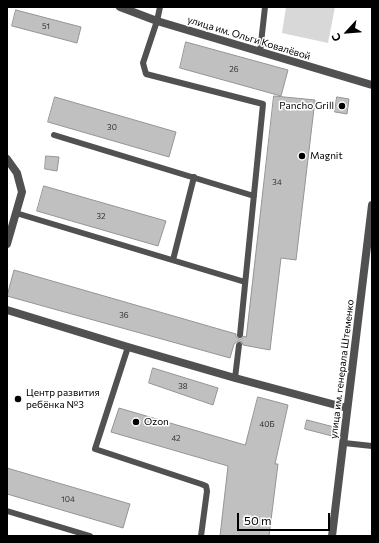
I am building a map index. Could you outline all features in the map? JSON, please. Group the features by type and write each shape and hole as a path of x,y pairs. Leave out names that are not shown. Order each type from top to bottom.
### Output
{"street":[{"name":"улица им. Ольги Ковалёвой","path":"120,7 157,21 372,86"},
{"path":"7,159 17,173 22,192 7,244"},
{"name":"улица им. генерала Штеменко","path":"332,536 372,205"},
{"path":"7,310 128,347 347,408"}],"lane":[{"path":"160,7 143,63 146,74 263,104 240,335"},
{"path":"260,52 266,7"},
{"path":"54,135 254,196"},
{"path":"173,260 194,177"},
{"path":"16,213 245,282"},
{"path":"236,378 239,345"},
{"path":"128,347 95,449 206,486 207,491 201,536"},
{"path":"344,443 372,446"},
{"path":"7,511 90,536"}],"shaded area":[{"path":"286,7 335,7 328,43 282,33"}],"building":[{"path":"16,10 81,27 77,43 12,26"},
{"path":"186,42 288,70 281,96 180,68"},
{"path":"274,96 315,100 296,260 281,258 270,350 243,345 242,342 238,341 234,344 230,358 7,296 14,270 236,334 236,337 239,339 242,339 244,336 246,337"},
{"path":"55,97 176,132 169,157 48,122"},
{"name":"Pancho Grill","path":"337,97 349,99 347,114 335,112"},
{"path":"46,156 59,157 57,171 45,169"},
{"path":"44,186 166,221 158,246 37,211"},
{"path":"153,368 218,388 213,405 149,383"},
{"path":"258,397 288,405 275,464 278,464 269,536 220,536 228,466 111,432 119,408 245,445"},
{"path":"307,420 334,427 332,436 305,429"},
{"path":"7,468 130,504 123,528 7,494"}],"place":[{"name":"Pancho Grill","path":"342,106"},
{"name":"Magnit","path":"302,156"},
{"name":"Центр развития ребёнка №3","path":"18,399"},
{"name":"Ozon","path":"136,422"}]}
